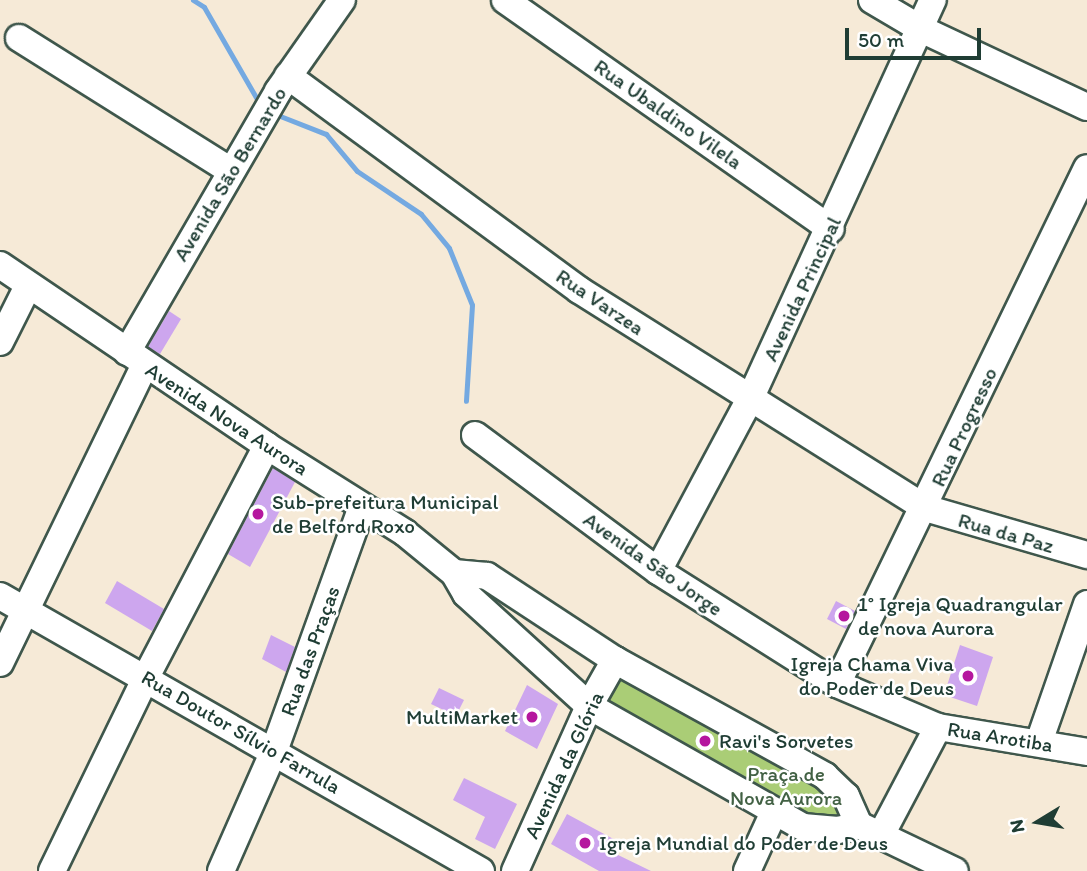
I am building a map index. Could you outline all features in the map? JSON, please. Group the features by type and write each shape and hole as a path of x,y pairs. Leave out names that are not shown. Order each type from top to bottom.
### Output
{"street":[{"name":"Avenida São Bernardo","path":"0,663 136,358 231,171 283,84 342,0"},
{"name":"Rua Ubaldino Vilela","path":"505,0 831,229"},
{"path":"872,0 923,30 1087,107"},
{"name":"Avenida Principal","path":"658,571 750,400 923,30 933,0"},
{"path":"19,38 231,171"},
{"name":"Rua Varzea","path":"283,84 579,290 925,508"},
{"name":"Rua Progresso","path":"837,684 925,508 1087,168"},
{"name":"Avenida Nova Aurora","path":"0,265 267,446 405,533 454,573 466,594 589,706 774,812 820,831 870,830"},
{"path":"0,342 28,286"},
{"name":"Avenida São Jorge","path":"475,435 658,571 837,684"},
{"path":"52,871 146,677 267,446"},
{"name":"Rua das Praças","path":"221,871 274,751 362,506"},
{"name":"Rua da Paz","path":"925,508 1087,555"},
{"path":"454,573 487,576 615,660 825,776 846,796 870,830 955,871"},
{"name":"Rua Doutor Sílvio Farrula","path":"0,596 146,677 481,871"},
{"path":"1039,742 1087,604"},
{"name":"Avenida da Glória","path":"514,871 589,706 615,660"},
{"name":"Rua Arotiba","path":"837,684 938,727 1087,752"},
{"path":"870,830 938,727"},
{"path":"747,871 774,812"}],"green space":[{"name":"Praça de Nova Aurora","path":"615,660 809,767 859,825 838,830 589,706"}],"building":[{"path":"169,311 181,319 160,354 148,347"},
{"name":"Sub-prefeitura Municipal de Belford Roxo","path":"273,468 295,482 250,567 228,554"},
{"path":"117,581 164,609 152,631 105,603"},
{"name":"1° Igreja Quadrangular de nova Aurora","path":"836,601 855,611 846,629 827,619"},
{"path":"271,635 295,647 286,672 262,659"},
{"name":"Igreja Chama Viva do Poder de Deus","path":"960,645 993,657 977,706 944,695"},
{"name":"MultiMarket","path":"527,685 558,704 537,749 505,731"},
{"path":"439,688 464,700 456,716 431,704"},
{"path":"464,778 517,804 495,849 475,839 485,817 453,800"},
{"name":"Igreja Mundial do Poder de Deus","path":"567,814 619,842 614,853 651,871 599,871 551,844"}],"waterway":[{"path":"193,0 204,7 261,106"},
{"path":"275,114 326,134 357,171 421,214 449,248 472,305 466,401"}],"place":[{"name":"Sub-prefeitura Municipal de Belford Roxo","path":"258,514"},
{"name":"1° Igreja Quadrangular de nova Aurora","path":"844,616"},
{"name":"Igreja Chama Viva do Poder de Deus","path":"968,676"},
{"name":"MultiMarket","path":"532,717"},
{"name":"Ravi's Sorvetes","path":"705,741"},
{"name":"Igreja Mundial do Poder de Deus","path":"585,843"}]}
